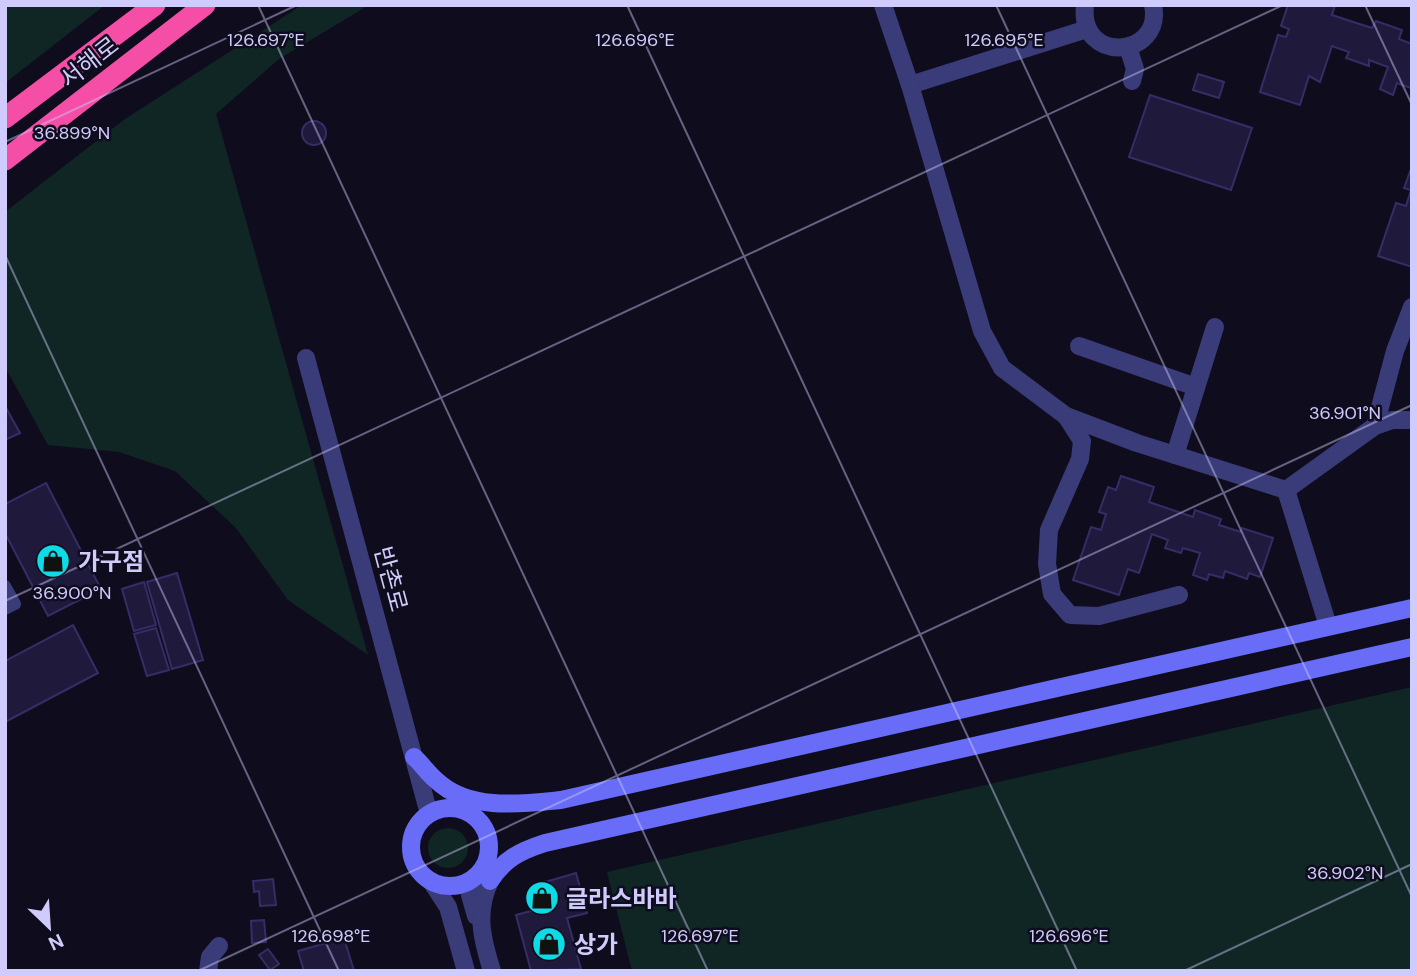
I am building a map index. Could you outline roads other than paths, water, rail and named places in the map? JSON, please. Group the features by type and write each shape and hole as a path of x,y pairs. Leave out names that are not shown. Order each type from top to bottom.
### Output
{"highway":[{"name":"서해로","path":"5,118 155,5"},
{"name":"서해로","path":"5,160 205,5"},
{"path":"180,24 211,5"}],"street":[{"path":"883,5 910,85 982,331 1002,368 1066,416 1175,455 1286,490"},
{"path":"1085,5 1087,29 1104,45 1128,47 1147,34 1153,8 1172,5"},
{"path":"910,85 1087,29"},
{"path":"1128,47 1135,69 1132,80"},
{"path":"1375,426 1395,351 1412,307"},
{"path":"1175,455 1215,327"},
{"path":"1079,346 1196,387"},
{"name":"반촌로","path":"306,358 429,814"},
{"path":"1066,416 1082,441 1080,459 1049,530 1047,564 1052,594 1070,615 1099,616 1179,596"},
{"path":"1286,490 1375,426 1392,420 1412,420"},
{"path":"1286,490 1328,626"},
{"path":"476,818 1412,608"},
{"path":"431,881 453,886 482,879 514,855 545,843 1412,647"},
{"path":"414,757 437,782 474,800 504,804 561,800"},
{"path":"466,971 448,907 431,881 421,873 411,848 413,835 429,814 454,809 476,818 484,827 489,850 482,879 482,936 492,971"},
{"path":"208,971 210,957 219,946"}],"lane":[{"path":"5,586 15,604 5,609"}],"place":[{"name":"가구점","path":"53,561"},
{"name":"글라스바바","path":"542,898"},
{"name":"상가","path":"549,944"}]}
